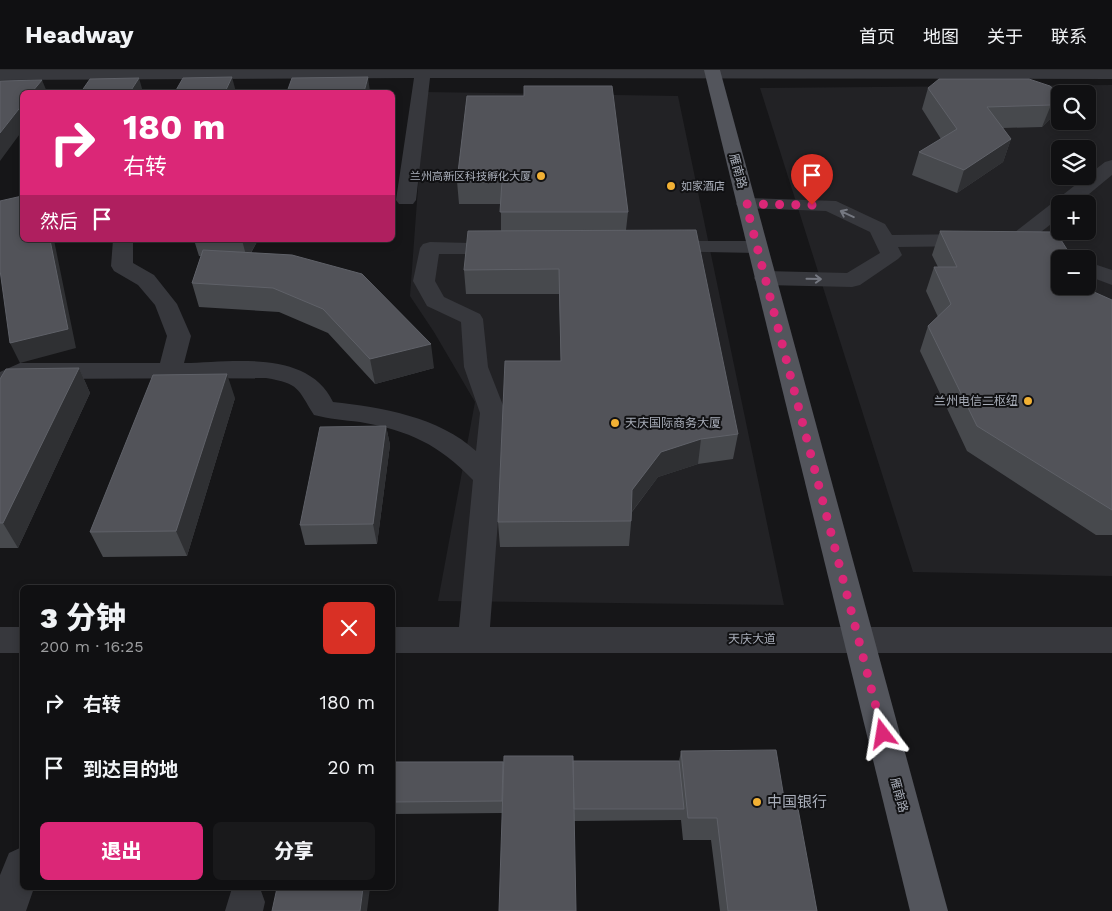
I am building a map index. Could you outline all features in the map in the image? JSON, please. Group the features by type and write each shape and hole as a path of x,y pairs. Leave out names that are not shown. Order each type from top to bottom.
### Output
{"main road":[{"name":"雁南路","path":"712,71 929,911"}],"street":[{"path":"0,75 102,72 423,73 712,71 1055,72 1112,74"},
{"path":"406,200 423,73"},
{"path":"1075,195 1112,166"},
{"path":"746,204 829,205 878,228 891,255 852,280 765,278"},
{"path":"1002,240 1051,211"},
{"path":"885,241 1002,240 1051,255"},
{"path":"123,242 122,266 146,280 166,304 179,336 170,371"},
{"path":"638,248 757,247"},
{"path":"473,640 493,413 476,367 472,319 435,301 424,281 430,248 529,248"},
{"path":"1096,271 1112,278"},
{"path":"0,382 20,371 266,370 288,374 306,382 318,394 323,409 369,414 415,427 455,448 487,477"},
{"path":"0,640 20,640"},
{"name":"天庆大道","path":"395,640 1112,640"},
{"path":"7,911 20,872"}],"shaded area":[{"path":"1096,85 1112,85 1112,576 913,572 760,88 1051,86 1051,130 1096,130"},
{"path":"425,92 678,96 784,605 438,601 475,402 434,332 410,296"}],"building":[{"path":"232,77 226,90 176,90 183,78"},
{"path":"368,77 365,90 288,90 292,78"},
{"path":"139,78 131,90 82,90 90,79"},
{"path":"939,79 1029,79 1051,87 1051,105 987,107 1011,139 964,170 919,152 957,129 928,88"},
{"path":"42,80 34,90 20,90 20,108 0,133 0,81"},
{"name":"兰州高新区科技孵化大厦","path":"524,86 612,86 628,212 500,212 502,181 457,181 467,96 524,96"},
{"path":"20,196 20,242 50,242 68,329 10,343 0,270 0,201"},
{"name":"天庆国际商务大厦","path":"696,230 738,434 701,439 661,452 632,490 631,521 498,522 505,361 561,361 559,269 464,270 468,231"},
{"name":"兰州电信二枢纽","path":"940,231 1051,232 1051,240 1061,240 1067,250 1051,250 1051,295 1096,295 1096,293 1112,300 1112,510 977,426 928,326 951,304 934,267 957,267"},
{"path":"203,250 292,255 362,274 431,344 370,359 323,309 273,288 192,283"},
{"path":"79,368 3,523 0,523 0,379 6,369"},
{"path":"227,374 176,531 90,532 153,375"},
{"path":"386,426 373,524 300,525 320,427"},
{"path":"776,750 784,798 796,798 817,911 728,911 717,818 688,818 681,751"},
{"path":"504,756 573,756 576,911 499,911"},
{"path":"573,761 679,761 684,809 574,809"},
{"path":"395,762 503,762 502,801 395,802"},
{"path":"277,890 363,890 360,911 272,911"}],"place":[{"name":"兰州高新区科技孵化大厦","path":"541,176"},
{"name":"如家酒店","path":"671,186"},
{"name":"兰州电信二枢纽","path":"1028,401"},
{"name":"天庆国际商务大厦","path":"615,423"},
{"name":"中国银行","path":"757,802"}],"route":[{"path":"812,205 746,204 883,734"}]}
